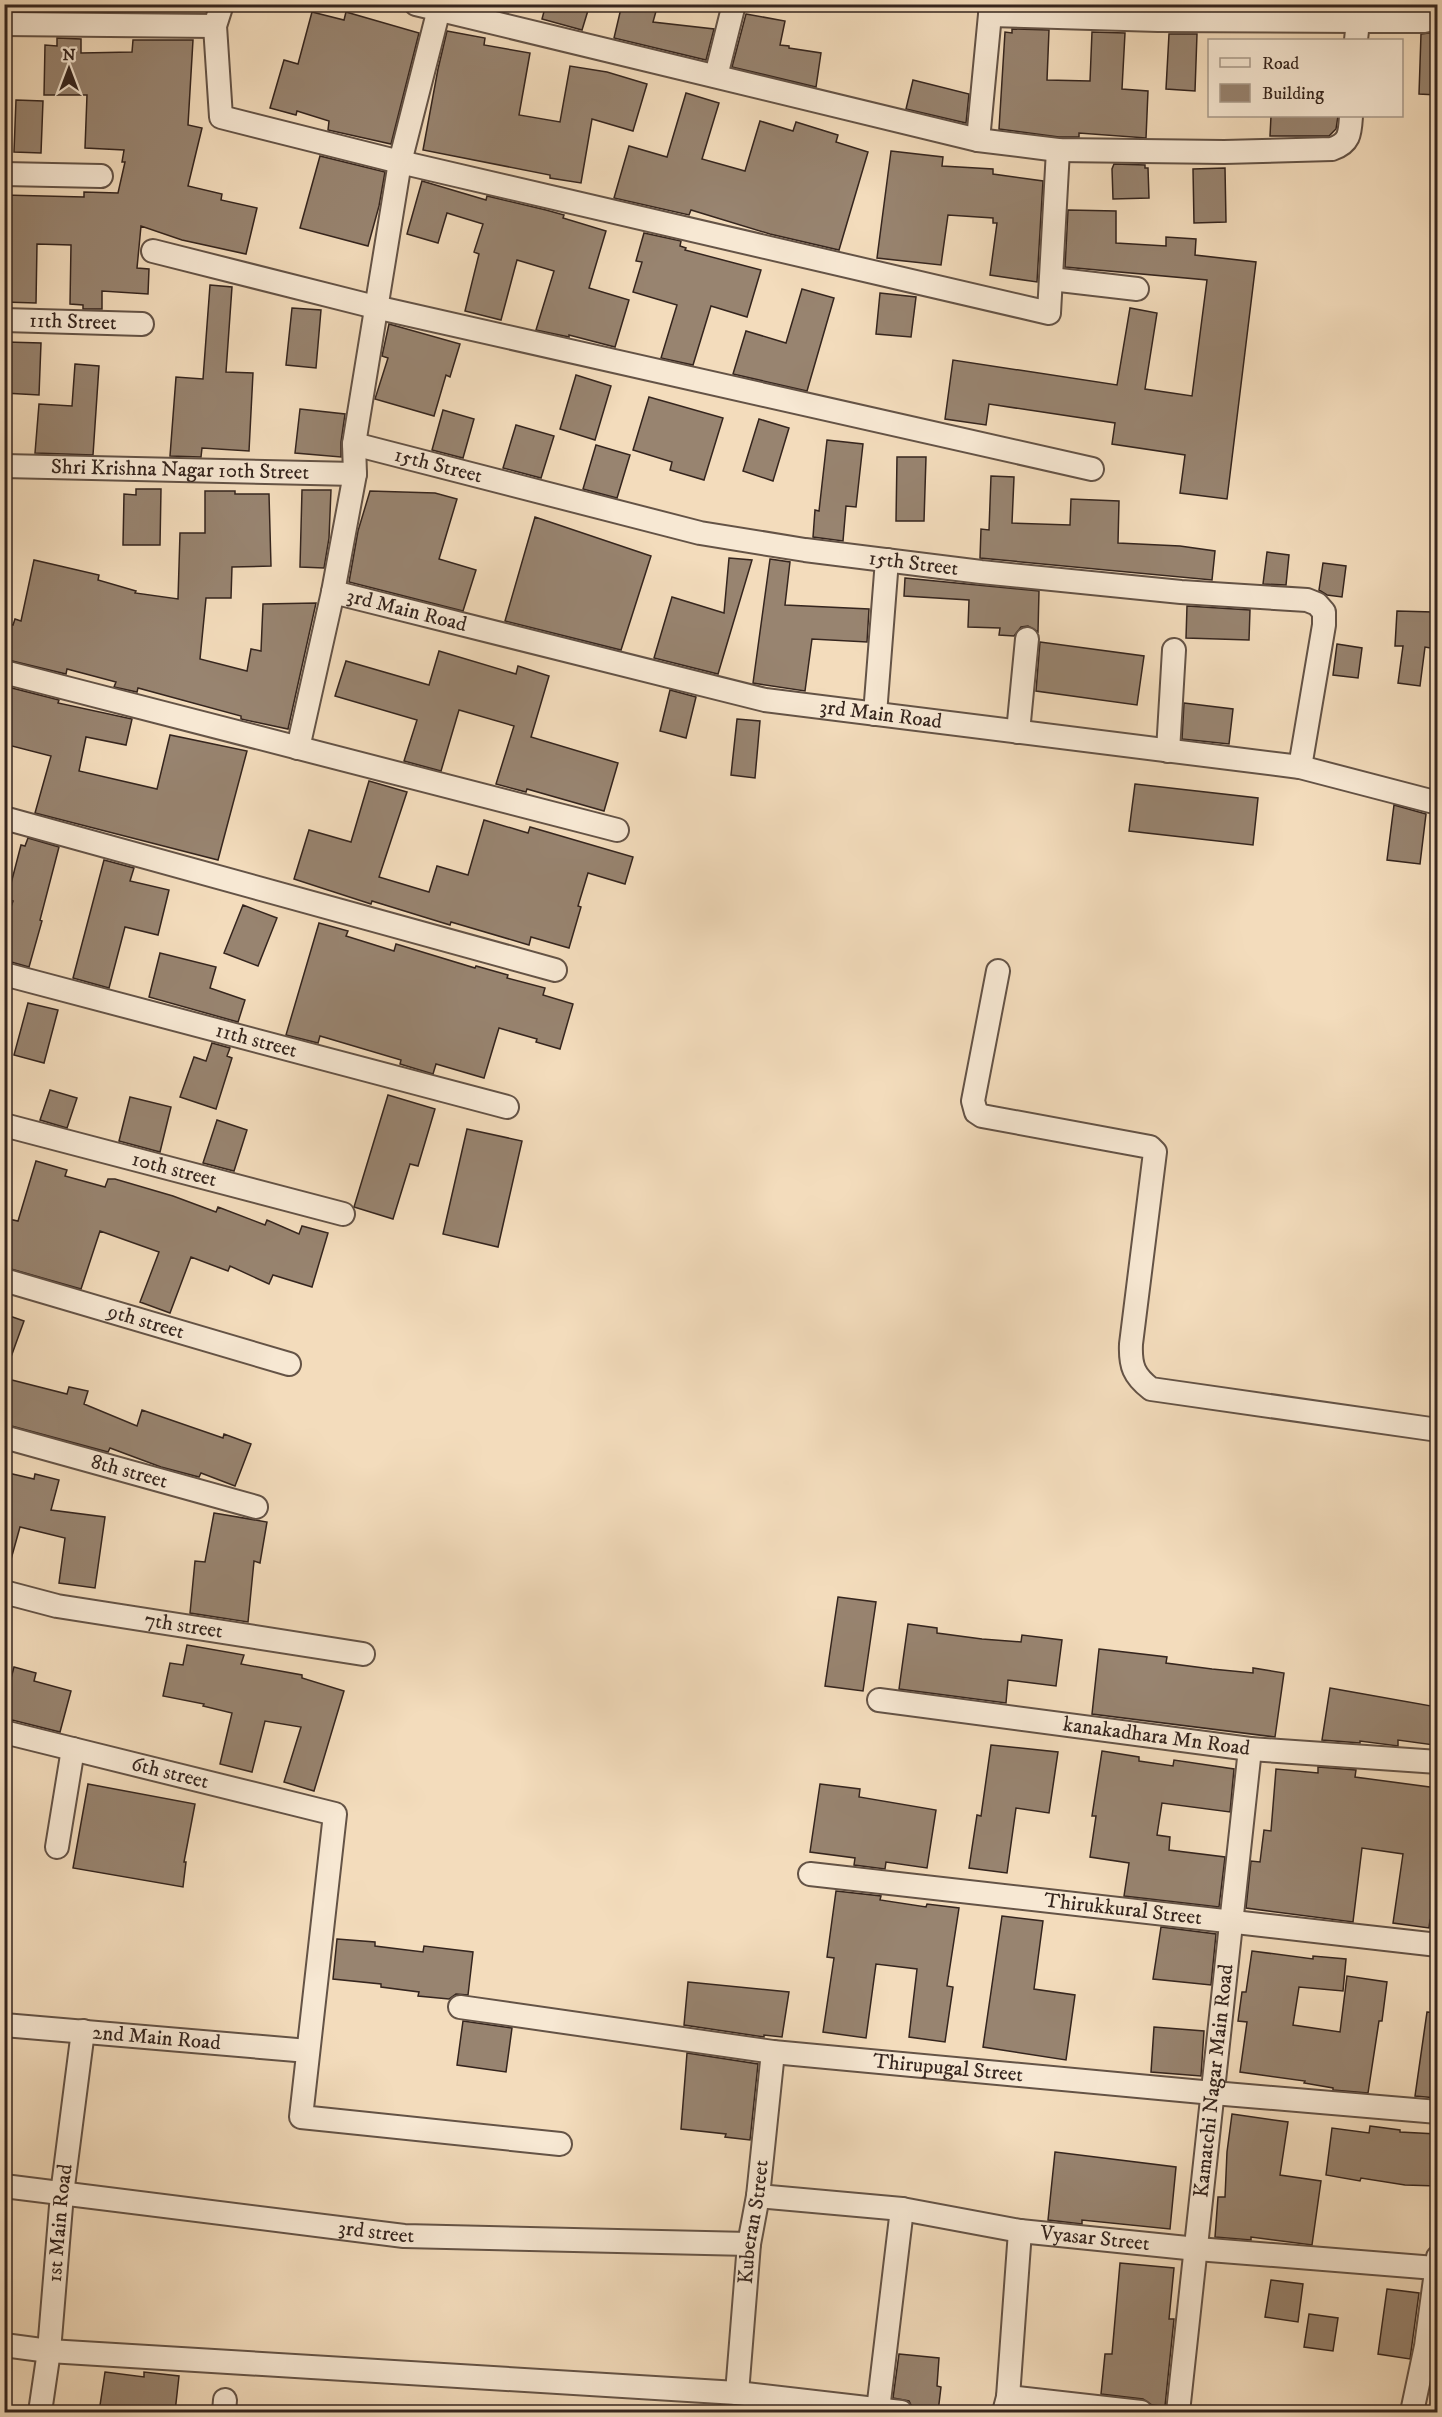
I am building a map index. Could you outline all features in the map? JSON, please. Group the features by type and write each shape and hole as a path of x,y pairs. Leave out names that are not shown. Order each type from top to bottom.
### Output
{"street":[{"path":"222,4 215,26 221,117 400,162 1049,313 1058,150"},
{"path":"416,4 978,140 1058,150 1224,152 1332,149 1342,146 1348,137 1352,117"},
{"path":"716,76 734,4"},
{"path":"298,748 333,592 355,474 354,444 400,162 439,9"},
{"path":"978,140 990,10 1357,31 1437,18"},
{"path":"4,24 215,26"},
{"path":"4,174 101,176"},
{"path":"153,251 375,307 1092,469"},
{"path":"1051,279 1137,289"},
{"name":"11th Street","path":"4,320 142,324"},
{"name":"15th Street","path":"354,444 700,533 805,550 1146,589 1307,600 1317,604 1324,612 1324,625 1300,767"},
{"name":"Shri Krishna Nagar 10th Street","path":"4,466 355,474"},
{"path":"874,714 887,560"},
{"name":"3rd Main Road","path":"333,592 765,700 1300,767 1437,803"},
{"path":"1018,732 1027,639"},
{"path":"1168,751 1174,650"},
{"path":"4,672 617,830"},
{"path":"4,818 555,970"},
{"path":"998,971 973,1101 976,1112 982,1116 1150,1147 1155,1152 1131,1344 1130,1362 1134,1374 1151,1389 1437,1430"},
{"name":"11th street","path":"4,974 507,1107"},
{"name":"10th street","path":"4,1125 343,1214"},
{"name":"9th street","path":"4,1280 289,1364"},
{"name":"8th street","path":"4,1437 256,1507"},
{"name":"7th street","path":"4,1592 57,1606 363,1654"},
{"name":"kanakadhara Mn Road","path":"879,1700 1250,1749 1437,1762"},
{"name":"6th street","path":"4,1732 335,1814 309,2051"},
{"path":"57,1847 73,1749"},
{"name":"Kamatchi Nagar Main Road","path":"1178,2412 1250,1749"},
{"name":"Thirukkural Street","path":"810,1874 1437,1945"},
{"name":"Thirupugal Street","path":"460,2007 774,2052 1437,2112"},
{"name":"2nd Main Road","path":"4,2025 309,2051"},
{"name":"1st Main Road","path":"39,2412 49,2351 62,2194 82,2031"},
{"path":"309,2051 301,2117 560,2144"},
{"name":"Kuberan Street","path":"737,2392 749,2244 758,2196 774,2052"},
{"name":"3rd street","path":"4,2187 404,2235 749,2244"},
{"name":"Vyasar Street","path":"758,2196 902,2210 1020,2231 1197,2248 1436,2263"},
{"path":"878,2410 902,2210"},
{"path":"1020,2231 1006,2405 1141,2412"},
{"path":"1412,2412 1432,2346 1436,2263"},
{"path":"4,2345 49,2351 737,2392 901,2412"}],"building":[{"path":"546,4 590,4 582,30 542,19"},
{"path":"622,4 658,4 653,22 714,29 706,60 614,38"},
{"path":"1385,4 1437,5 1423,8 1385,8"},
{"path":"312,12 344,20 346,12 419,33 391,144 328,130 329,121 297,111 296,115 270,108 284,60 298,64"},
{"path":"746,14 785,21 780,45 821,53 816,87 732,67"},
{"path":"1012,29 1049,30 1047,80 1090,81 1092,32 1125,33 1122,89 1148,91 1146,138 1079,133 1079,137 1059,137 999,129 1005,32 1012,33"},
{"path":"447,31 485,38 484,45 530,53 519,115 560,122 570,66 607,72 647,84 633,131 592,119 581,183 423,150"},
{"path":"1437,32 1437,95 1419,94 1421,34"},
{"path":"1169,34 1197,34 1195,91 1166,89"},
{"path":"57,38 81,39 81,53 132,52 133,40 193,40 188,125 202,128 188,186 222,194 221,200 257,208 246,254 182,240 141,226 137,268 149,269 148,294 102,291 102,309 83,309 83,305 70,304 71,245 37,244 36,303 4,302 4,195 84,197 84,192 118,193 125,162 122,162 124,150 85,148 87,95 44,95 45,45 57,46"},
{"path":"913,80 969,94 966,123 906,109"},
{"path":"686,93 719,103 702,159 745,171 760,121 793,131 796,122 838,135 836,142 868,152 839,250 770,234 691,210 689,215 614,198 629,146 667,157"},
{"path":"16,100 43,101 41,153 14,152"},
{"path":"1271,117 1338,117 1336,129 1329,136 1270,136"},
{"path":"891,151 943,157 942,166 993,169 993,174 1043,181 1037,282 990,275 997,223 993,223 993,218 948,215 941,265 877,258"},
{"path":"320,156 385,172 368,246 300,228"},
{"path":"1114,164 1145,165 1145,168 1148,168 1149,198 1113,199 1112,169"},
{"path":"1225,168 1226,222 1194,223 1193,169"},
{"path":"422,181 486,200 487,196 546,210 564,215 563,218 606,231 589,288 629,300 615,347 569,335 569,337 536,330 554,271 517,260 501,320 465,311 479,254 474,252 483,224 447,213 438,243 407,234"},
{"path":"1068,210 1116,211 1116,243 1166,246 1166,237 1196,239 1195,255 1256,262 1227,499 1180,493 1185,455 1112,444 1115,423 989,404 986,425 945,419 953,360 1117,385 1130,308 1157,313 1145,389 1192,396 1207,280 1065,267"},
{"path":"644,233 681,241 680,246 686,248 685,250 761,270 747,317 711,306 693,365 661,358 677,305 633,292 642,262 636,261"},
{"path":"210,285 232,287 226,372 253,373 249,451 202,448 201,457 170,456 176,377 203,379"},
{"path":"802,289 834,298 807,391 733,374 746,331 786,343"},
{"path":"880,293 916,297 911,337 876,334"},
{"path":"292,308 321,310 316,368 286,365"},
{"path":"389,324 460,344 450,377 446,375 434,416 375,399 388,358 382,356"},
{"path":"6,342 41,343 39,395 4,393"},
{"path":"75,364 99,366 93,455 35,453 39,404 72,406"},
{"path":"576,375 611,386 595,440 560,429"},
{"path":"649,397 723,418 704,480 670,470 672,462 633,450"},
{"path":"300,409 345,414 341,457 295,453"},
{"path":"443,410 474,419 463,458 432,450"},
{"path":"759,419 789,428 773,481 743,471"},
{"path":"516,425 554,436 541,478 503,468"},
{"path":"827,440 863,444 856,507 846,506 843,541 813,537 815,510 819,511"},
{"path":"596,445 630,455 617,498 583,489"},
{"path":"897,457 926,457 924,521 896,521"},
{"path":"991,476 1014,477 1012,523 1070,525 1071,499 1119,501 1118,543 1180,546 1215,551 1212,580 980,558 981,529 989,530"},
{"path":"136,489 161,489 160,545 123,545 124,494 136,495"},
{"path":"302,490 331,490 329,538 324,568 300,567"},
{"path":"205,491 269,494 271,566 232,567 231,598 206,598 200,659 247,671 251,649 261,651 263,604 316,603 288,729 241,719 241,716 138,688 137,692 114,687 116,682 67,669 66,674 4,659 4,622 13,625 15,619 21,621 34,560 99,575 98,580 136,591 135,593 178,599 180,533 205,533"},
{"path":"370,491 435,493 457,499 439,559 476,570 463,611 349,582 358,531"},
{"path":"535,517 651,556 621,650 505,621"},
{"path":"1267,552 1289,555 1286,585 1263,584"},
{"path":"729,558 752,560 718,674 654,658 672,597 724,613"},
{"path":"770,559 790,562 785,605 869,609 867,642 812,639 805,691 753,683"},
{"path":"1323,563 1346,566 1342,597 1327,595 1319,590"},
{"path":"905,578 1039,591 1038,632 1028,626 1021,627 1014,636 999,635 1000,628 968,627 969,600 904,596"},
{"path":"1187,606 1250,610 1249,640 1186,638"},
{"path":"1397,611 1433,612 1431,648 1425,647 1420,686 1398,683 1403,646 1395,646"},
{"path":"1040,642 1144,656 1137,705 1036,691"},
{"path":"1337,644 1362,648 1358,678 1333,675"},
{"path":"439,651 516,674 518,666 549,676 531,737 618,763 604,811 527,789 526,792 496,784 514,726 459,710 441,771 404,761 417,720 335,696 346,661 429,685"},
{"path":"4,686 59,700 58,703 132,719 126,745 86,737 79,771 157,789 170,735 247,751 218,860 35,813 51,756 4,744"},
{"path":"670,690 696,697 686,738 660,731"},
{"path":"1184,703 1233,709 1229,744 1182,739"},
{"path":"737,719 760,721 755,778 731,775"},
{"path":"369,781 407,792 379,877 429,892 437,866 468,875 484,820 528,833 530,827 633,857 625,884 588,873 569,948 531,937 529,945 451,922 450,925 372,901 371,904 294,879 309,830 351,842"},
{"path":"1135,784 1258,798 1253,845 1129,831"},
{"path":"1394,805 1426,814 1420,864 1387,860"},
{"path":"28,838 59,847 29,967 4,960 4,928 13,901 7,899 21,845 25,846"},
{"path":"104,860 134,868 130,881 169,890 158,935 125,927 109,988 73,978"},
{"path":"243,905 277,918 258,966 224,953"},
{"path":"319,923 348,931 346,936 394,951 396,944 475,968 476,966 508,975 507,978 545,988 543,995 573,1004 560,1049 536,1042 537,1039 499,1028 484,1078 436,1064 433,1074 400,1064 401,1060 320,1036 318,1043 286,1035"},
{"path":"160,953 216,967 210,988 245,1000 238,1022 149,997"},
{"path":"28,1003 58,1010 44,1063 14,1055"},
{"path":"212,1043 230,1048 227,1056 232,1058 216,1109 180,1097 194,1057 206,1061"},
{"path":"50,1090 77,1098 67,1128 40,1120"},
{"path":"388,1095 435,1109 418,1166 410,1164 393,1219 354,1207"},
{"path":"130,1097 171,1107 160,1152 119,1141"},
{"path":"217,1120 247,1130 234,1171 203,1163"},
{"path":"467,1129 522,1141 498,1247 443,1234"},
{"path":"36,1161 67,1170 65,1176 105,1187 108,1179 115,1179 173,1196 216,1212 218,1207 265,1225 267,1220 299,1234 302,1226 328,1233 312,1287 273,1275 269,1284 230,1266 228,1271 191,1257 170,1313 140,1302 159,1252 100,1231 81,1289 4,1267 4,1218 18,1221"},
{"path":"4,1314 24,1321 7,1368 4,1367"},
{"path":"4,1378 67,1394 69,1387 88,1391 84,1404 137,1426 142,1410 223,1438 224,1434 251,1444 235,1486 201,1473 199,1477 161,1467 110,1448 108,1452 4,1424"},
{"path":"4,1472 34,1479 35,1474 59,1480 51,1510 105,1517 95,1588 59,1583 65,1538 20,1527 10,1563 4,1563"},
{"path":"214,1513 267,1522 260,1563 254,1561 248,1622 190,1613 195,1561 205,1562"},
{"path":"838,1597 876,1602 863,1691 825,1686"},
{"path":"908,1624 937,1628 937,1633 982,1639 1021,1642 1022,1635 1062,1640 1056,1686 1008,1680 1006,1703 899,1689"},
{"path":"187,1645 244,1655 241,1664 302,1675 302,1678 344,1691 314,1791 284,1782 301,1727 265,1721 252,1772 220,1764 232,1713 203,1706 204,1704 163,1696 170,1663 183,1665"},
{"path":"1099,1649 1167,1657 1166,1663 1212,1669 1253,1673 1253,1668 1284,1673 1275,1737 1092,1714"},
{"path":"14,1667 36,1673 34,1681 71,1691 60,1732 4,1718 4,1704"},
{"path":"1330,1688 1437,1707 1434,1745 1398,1740 1398,1746 1360,1741 1360,1743 1322,1740"},
{"path":"991,1745 1058,1752 1049,1813 1016,1808 1007,1873 969,1868 977,1815 981,1816"},
{"path":"1102,1751 1139,1757 1139,1761 1173,1766 1174,1760 1234,1769 1230,1812 1162,1803 1157,1835 1170,1837 1169,1850 1225,1857 1219,1907 1124,1896 1129,1863 1090,1857 1096,1816 1092,1816"},
{"path":"1318,1767 1356,1770 1355,1777 1437,1788 1437,1921 1430,1920 1429,1928 1393,1923 1403,1854 1362,1848 1353,1922 1246,1908 1251,1861 1260,1862 1264,1830 1271,1831 1276,1769 1318,1773"},
{"path":"88,1784 195,1804 184,1862 186,1862 183,1887 73,1868"},
{"path":"820,1784 860,1789 859,1797 936,1810 927,1868 886,1862 885,1869 854,1865 855,1858 810,1852"},
{"path":"836,1891 881,1896 880,1900 926,1907 927,1904 959,1908 947,1986 953,1987 945,2042 909,2037 917,1969 876,1964 866,2038 823,2032 834,1958 827,1957"},
{"path":"1002,1916 1043,1921 1034,1989 1075,1995 1066,2060 983,2047"},
{"path":"1161,1927 1216,1934 1211,1985 1153,1979"},
{"path":"337,1939 375,1942 375,1946 423,1952 424,1946 473,1952 468,1995 456,1994 449,1999 418,1996 419,1992 381,1987 381,1984 333,1979"},
{"path":"1252,1951 1313,1959 1313,1956 1346,1959 1343,1991 1299,1987 1293,2025 1340,2032 1347,1976 1387,1982 1368,2093 1333,2090 1333,2088 1304,2083 1305,2081 1240,2072 1247,2022 1238,2021 1242,1992 1246,1992"},
{"path":"688,1982 789,1992 782,2037 764,2035 764,2037 684,2025"},
{"path":"1427,2012 1437,2013 1437,2098 1415,2096"},
{"path":"463,2021 512,2028 506,2072 457,2065"},
{"path":"1154,2027 1204,2031 1201,2076 1151,2072"},
{"path":"687,2053 758,2064 750,2140 725,2137 726,2134 681,2129"},
{"path":"1232,2114 1288,2122 1280,2175 1321,2181 1312,2245 1251,2237 1251,2240 1215,2237 1218,2197 1225,2197"},
{"path":"1370,2126 1400,2130 1400,2132 1437,2134 1437,2186 1405,2185 1361,2178 1360,2181 1326,2175 1332,2128 1369,2133"},
{"path":"1055,2152 1176,2167 1170,2229 1082,2220 1082,2224 1048,2220"},
{"path":"1120,2263 1174,2268 1169,2319 1174,2319 1165,2406 1152,2405 1143,2399 1101,2394 1105,2354 1112,2354"},
{"path":"1271,2280 1303,2284 1298,2322 1265,2317"},
{"path":"1387,2289 1419,2293 1410,2359 1378,2354"},
{"path":"1309,2314 1338,2318 1333,2351 1304,2347"},
{"path":"899,2354 939,2358 937,2386 941,2387 938,2412 914,2411 909,2401 893,2398"},
{"path":"105,2372 144,2377 144,2372 179,2376 175,2412 99,2412"}]}
